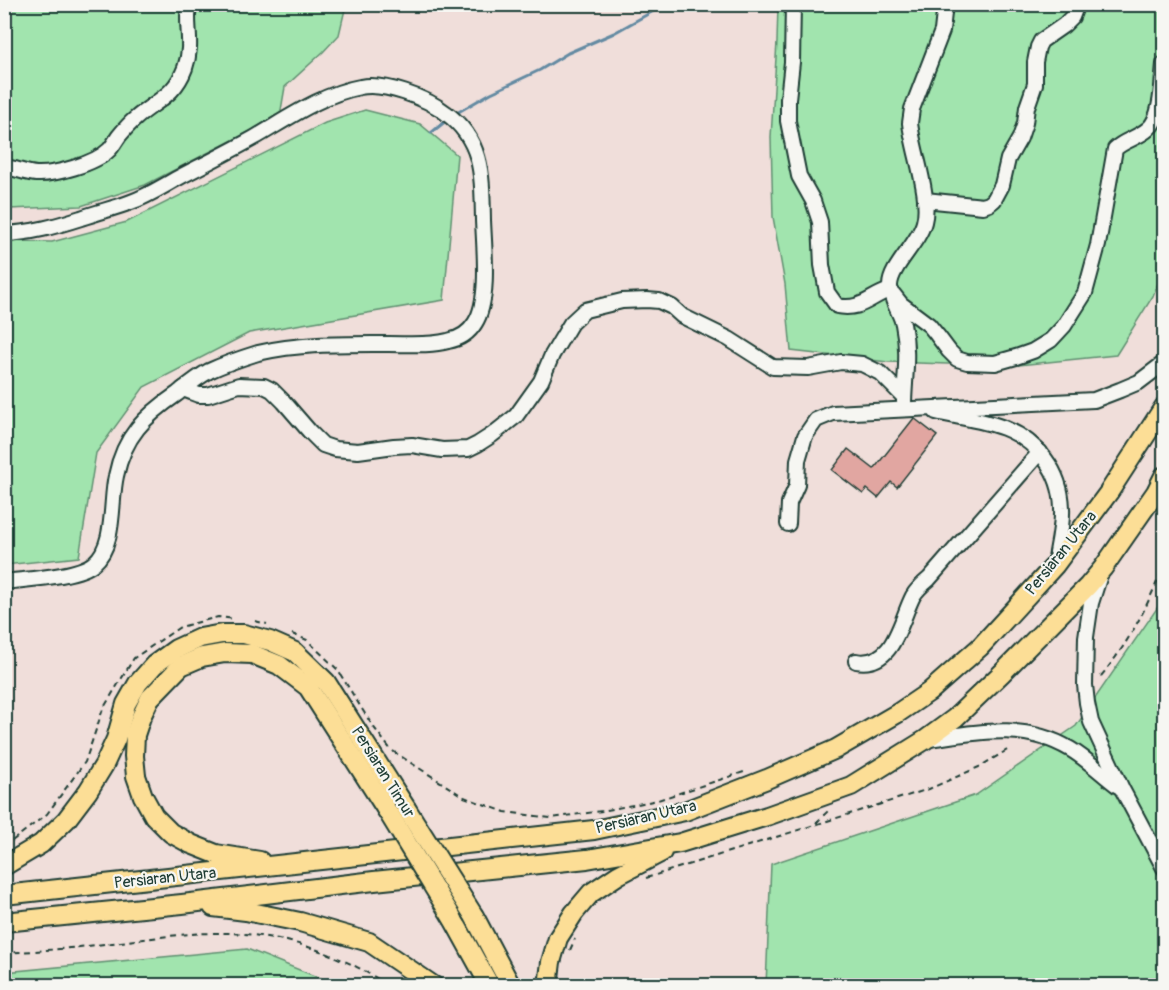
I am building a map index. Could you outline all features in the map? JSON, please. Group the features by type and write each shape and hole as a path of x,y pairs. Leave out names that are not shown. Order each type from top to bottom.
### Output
{"main road":[{"name":"Persiaran Utara","path":"4,895 594,830 685,811 836,749 929,692 980,647 1055,565 1109,492 1164,407"},
{"name":"Persiaran Utara","path":"4,922 587,859 680,843 767,816 851,786 925,740 963,711 1088,586 1156,492 1164,476"},
{"name":"Persiaran Timur","path":"4,866 41,843 66,820 88,791 116,739 126,704 138,683 154,665 176,649 200,638 244,633 295,652 326,682 474,916 511,986"},
{"name":"Persiaran Timur","path":"293,864 216,854 171,833 154,816 143,796 136,776 135,735 150,699 181,666 202,657 225,653 252,654 279,665 308,687 453,919 490,986"},
{"path":"548,986 551,962 558,938 574,913 591,893 618,875 680,843"},
{"path":"182,904 246,911 300,922 369,942 434,986"}],"street":[{"path":"4,167 36,174 59,171 92,161 111,149 134,119 171,93 177,85 190,50 189,4"},
{"path":"793,4 788,121 800,177 813,201 820,222 822,265 827,292 837,306 852,308 890,290"},
{"path":"908,405 908,355 903,322 893,300 890,283 922,230 927,211 910,123 912,109 942,31 945,4"},
{"path":"925,200 983,206 994,200 1002,185 1008,159 1020,138 1025,123 1027,107 1035,84 1038,47 1041,41 1072,17 1077,4"},
{"path":"890,290 901,304 938,335 957,359 967,362 996,363 1033,351 1051,340 1064,326 1085,293 1098,245 1115,149 1150,128 1160,103 1164,64"},
{"path":"4,234 44,229 134,201 247,142 319,101 363,86 383,87 422,98 447,113 465,131 476,151 482,171 484,286 482,306 477,321 470,330 447,342 288,348 258,353 207,372 159,407 137,427 124,449 116,475 109,536 95,562 76,572 4,582"},
{"path":"183,389 199,395 208,395 239,385 264,386 272,390 323,445 335,449 358,452 412,445 430,449 460,450 478,444 516,416 541,381 552,355 572,323 585,310 622,302 647,300 659,302 729,339 773,367 808,368 841,362 862,364 880,373 908,405 1002,427 1022,436 1040,452 1056,476 1063,510 1055,565"},
{"path":"788,524 789,503 797,485 798,460 805,436 816,420 833,413 908,405 1094,400 1139,382 1164,363"},
{"path":"856,661 871,662 888,650 914,593 1040,452"},
{"path":"1103,568 1091,603 1086,637 1087,703 1091,722 1122,789 1164,868"},
{"path":"925,740 967,733 1022,731 1048,738 1071,749 1122,789"}],"path":[{"path":"1101,675 1119,652 1146,609 1164,564"},
{"path":"4,847 47,814 85,762 103,709 134,658 180,627 218,617 239,620"},
{"path":"250,621 270,626"},
{"path":"289,633 307,640 337,669 372,725 391,750 464,797 506,812 551,818 602,811 658,800 750,770"},
{"path":"644,878 929,789 979,767 1009,749"},
{"path":"4,953 179,935 230,933 276,938 325,952 370,973 388,986"},
{"path":"569,952 577,935"}],"green space":[{"path":"5,5 346,5 339,35 285,87 280,116 145,185 81,206 9,209 5,208"},
{"path":"778,5 1164,5 1164,268 1153,296 1116,355 1008,366 888,362 791,351 785,284 773,217 771,137"},
{"path":"365,110 420,124 457,155 444,300 249,333 144,387 96,453 79,557 5,565 5,241 52,242 127,222 325,123"},
{"path":"1164,591 1164,985 766,986 771,864 976,795 1076,726 1160,604"},
{"path":"247,949 337,985 5,985 5,972"}],"building":[{"path":"914,418 937,436 897,487 891,482 878,498 867,489 863,494 832,470 848,449 874,469"}],"waterway":[{"path":"455,114 491,93 540,70 568,53 614,33 666,4"},
{"path":"431,133 447,120"}]}
